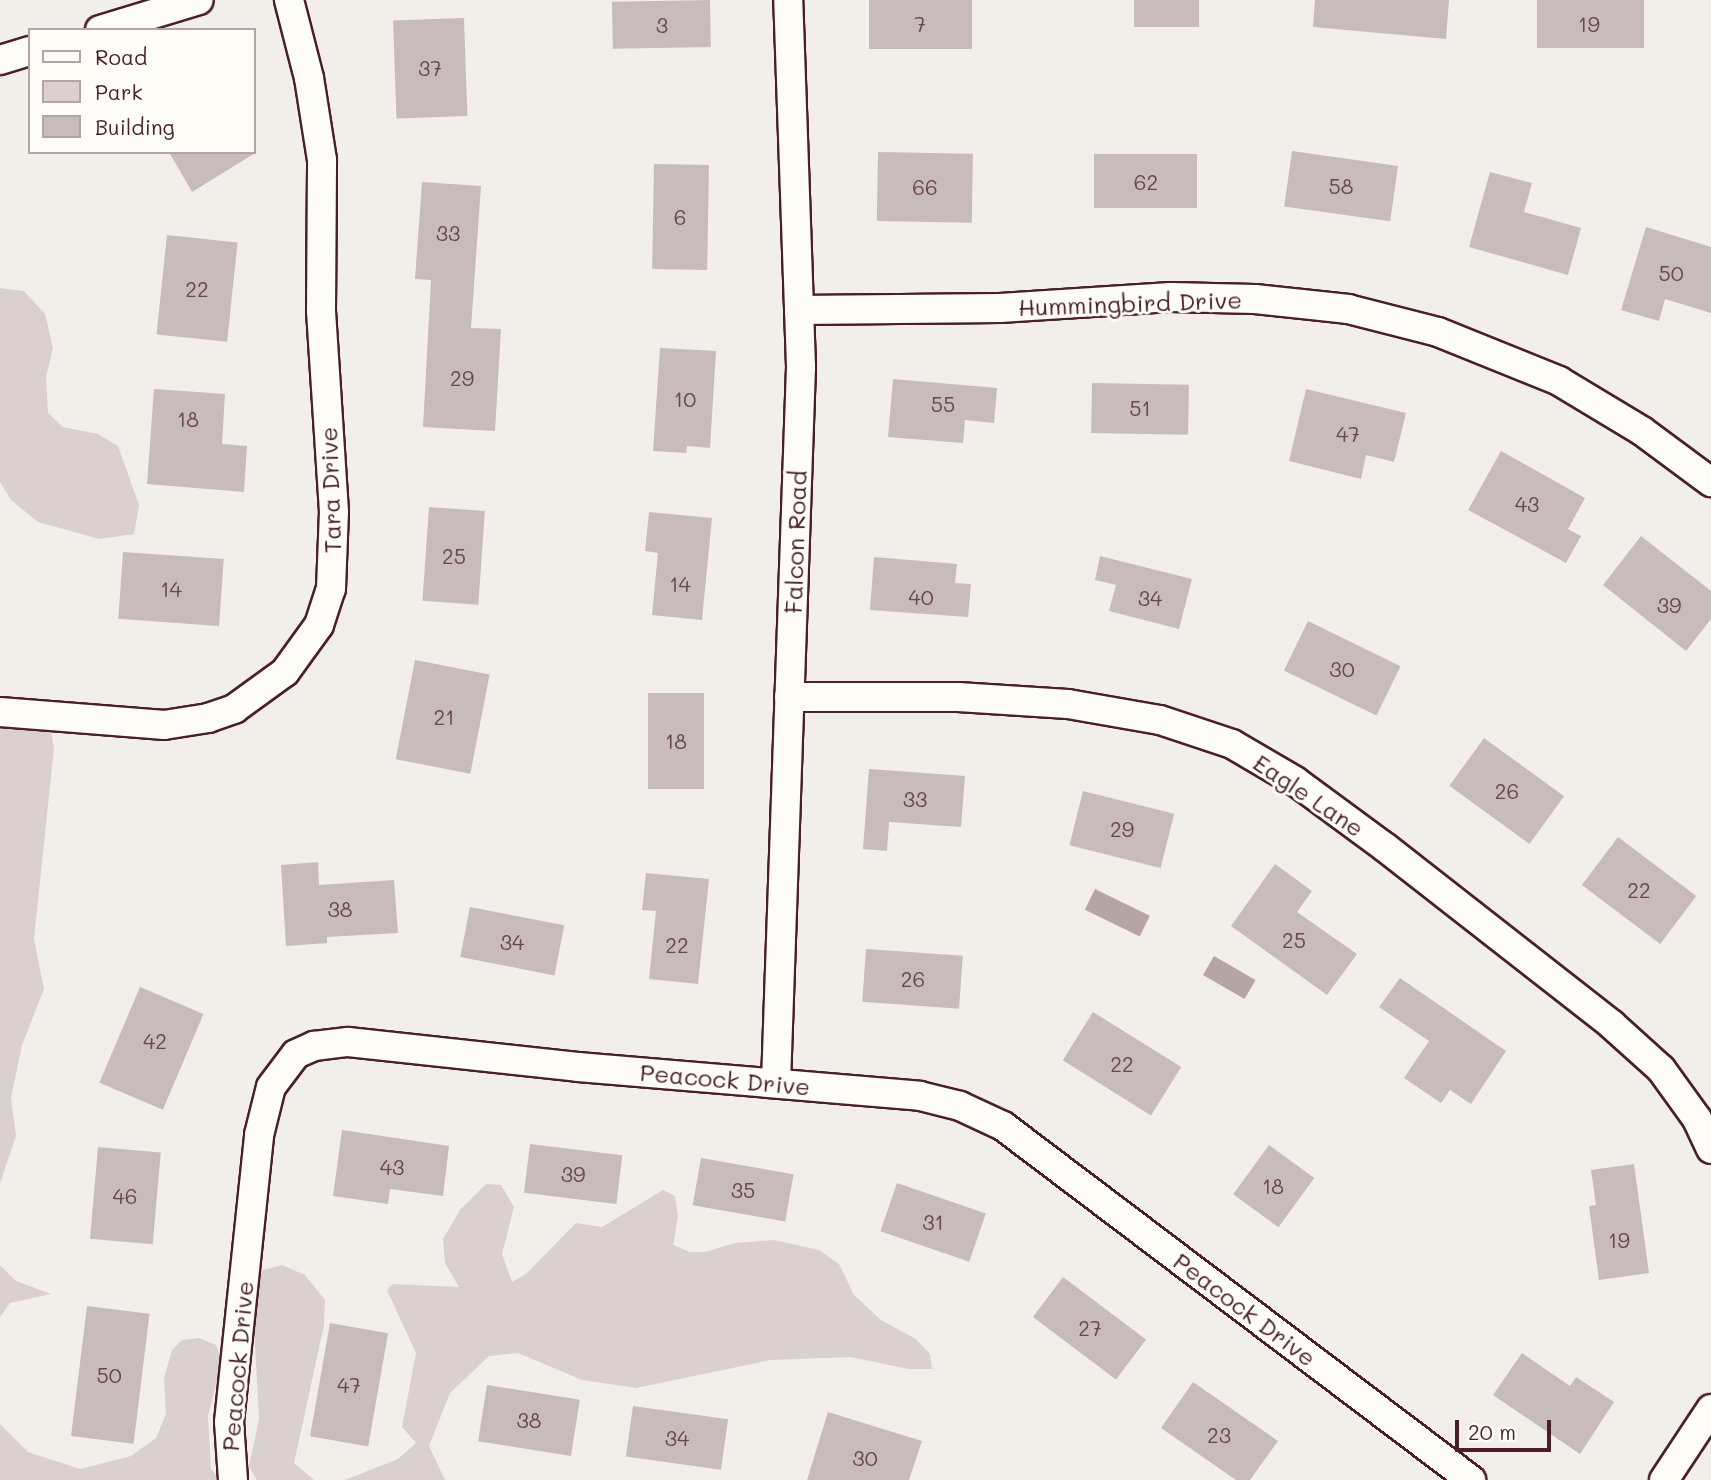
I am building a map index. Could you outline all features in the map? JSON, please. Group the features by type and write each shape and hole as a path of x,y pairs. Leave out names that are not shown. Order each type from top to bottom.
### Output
{"street":[{"path":"107,28 198,0"},
{"name":"Tara Drive","path":"0,712 164,725 208,718 234,709 285,672 319,625 331,589 334,512 321,310 321,160 309,78 289,0"},
{"name":"Falcon Road","path":"776,1083 799,310 788,0"},
{"path":"0,60 28,52"},
{"name":"Hummingbird Drive","path":"799,310 1000,308 1171,298 1255,299 1348,309 1438,332 1559,381 1642,431 1711,482"},
{"name":"Eagle Lane","path":"789,697 958,697 1068,704 1160,720 1232,744 1295,781 1356,825 1611,1024 1661,1069 1697,1119 1711,1149"},
{"name":"Peacock Drive","path":"233,1480 229,1422 259,1135 271,1087 296,1055 314,1046 348,1042 920,1096 960,1106 1003,1126 1471,1480"},
{"path":"1664,1480 1711,1409"}],"green space":[{"path":"0,288 24,291 45,314 53,348 46,377 48,413 63,427 98,434 118,446 139,505 134,534 99,539 38,522 11,500 0,482"},
{"path":"0,712 48,716 54,748 34,939 44,989 22,1045 11,1098 16,1136 0,1183"},
{"path":"486,1184 501,1185 514,1207 502,1254 512,1282 526,1274 576,1223 602,1227 663,1190 675,1196 678,1217 673,1245 690,1252 705,1252 735,1243 774,1240 819,1250 839,1264 854,1295 881,1320 916,1339 930,1354 932,1369 908,1369 851,1357 771,1360 636,1388 582,1380 518,1353 489,1356 450,1393 429,1446 445,1480 345,1480 398,1459 416,1443 402,1427 416,1353 387,1290 393,1284 459,1287 445,1263 443,1239 460,1210"},
{"path":"0,1265 16,1281 51,1294 10,1303 0,1317"},
{"path":"282,1265 305,1275 325,1300 324,1325 294,1463 314,1480 257,1480 249,1466 259,1419 252,1288 257,1272"},
{"path":"199,1338 216,1345 222,1361 208,1416 211,1469 220,1480 0,1480 0,1424 28,1452 80,1469 131,1456 156,1438 166,1414 164,1378 172,1350 182,1340"}],"shaded area":[{"path":"1095,889 1150,916 1140,936 1085,910"},
{"path":"1214,956 1256,980 1245,999 1203,975"}],"building":[{"path":"710,0 711,47 613,49 612,2"},
{"path":"869,0 972,0 972,49 869,49"},
{"path":"1134,0 1199,0 1199,27 1134,27"},
{"path":"1315,0 1449,0 1446,39 1313,27"},
{"path":"1537,0 1644,0 1644,48 1537,48"},
{"path":"464,18 467,116 396,118 393,20"},
{"path":"1292,151 1398,166 1390,221 1284,206"},
{"path":"878,152 973,154 972,223 877,221"},
{"path":"170,154 254,154 192,192"},
{"path":"1094,154 1197,154 1197,208 1094,208"},
{"path":"654,164 709,165 707,270 652,269"},
{"path":"1490,172 1532,183 1524,212 1581,228 1568,275 1469,247"},
{"path":"422,182 481,186 471,328 501,329 495,431 423,427 431,280 415,279"},
{"path":"1646,227 1711,247 1711,313 1665,299 1659,321 1621,310"},
{"path":"167,235 238,242 227,342 157,334"},
{"path":"660,348 716,351 710,448 687,446 686,453 653,451"},
{"path":"893,379 997,388 994,423 965,420 963,443 888,437"},
{"path":"1092,383 1189,385 1188,435 1091,433"},
{"path":"154,389 225,394 222,444 247,446 244,492 147,484"},
{"path":"1306,389 1406,413 1394,462 1366,455 1361,479 1289,461"},
{"path":"1501,451 1585,498 1568,529 1581,536 1566,563 1468,510"},
{"path":"429,507 485,511 478,605 422,601"},
{"path":"649,512 712,518 702,620 652,615 658,553 645,551"},
{"path":"1641,536 1711,591 1711,619 1686,651 1603,585"},
{"path":"123,552 224,559 219,626 118,619"},
{"path":"1100,556 1192,579 1179,629 1109,611 1116,585 1095,580"},
{"path":"874,557 957,564 955,583 971,584 968,617 870,610"},
{"path":"1308,621 1401,666 1376,716 1284,670"},
{"path":"415,660 490,675 470,774 396,759"},
{"path":"648,693 704,693 704,789 648,789"},
{"path":"1484,738 1564,796 1529,844 1449,786"},
{"path":"869,769 965,776 961,827 889,822 887,851 863,849"},
{"path":"1083,791 1174,814 1161,868 1069,845"},
{"path":"1618,837 1696,896 1660,944 1582,885"},
{"path":"318,862 319,885 394,880 398,933 327,937 327,943 286,946 281,865"},
{"path":"1275,864 1312,891 1297,912 1357,954 1327,995 1231,926"},
{"path":"646,873 709,879 698,984 649,979 656,911 642,910"},
{"path":"470,907 564,925 555,975 460,957"},
{"path":"866,949 963,956 959,1009 862,1002"},
{"path":"1400,978 1506,1051 1471,1104 1450,1090 1441,1103 1404,1078 1429,1041 1379,1007"},
{"path":"140,987 204,1014 163,1110 99,1083"},
{"path":"1093,1012 1181,1067 1151,1115 1063,1060"},
{"path":"342,1130 449,1146 443,1196 390,1189 388,1204 333,1196"},
{"path":"530,1144 622,1155 616,1204 524,1193"},
{"path":"1269,1145 1314,1178 1278,1227 1233,1194"},
{"path":"98,1147 161,1152 153,1244 90,1239"},
{"path":"701,1158 794,1174 785,1222 693,1205"},
{"path":"1634,1164 1649,1273 1599,1280 1589,1206 1596,1205 1591,1170"},
{"path":"897,1183 986,1214 969,1262 880,1231"},
{"path":"1063,1277 1146,1340 1116,1380 1033,1317"},
{"path":"87,1306 150,1314 134,1444 71,1436"},
{"path":"330,1323 388,1333 368,1446 310,1436"},
{"path":"1522,1353 1570,1386 1576,1377 1614,1402 1580,1454 1493,1395"},
{"path":"1193,1382 1278,1441 1250,1480 1236,1480 1161,1428"},
{"path":"487,1385 580,1400 571,1456 478,1441"},
{"path":"633,1406 728,1419 721,1470 626,1457"},
{"path":"828,1412 922,1441 909,1480 807,1480"}]}
